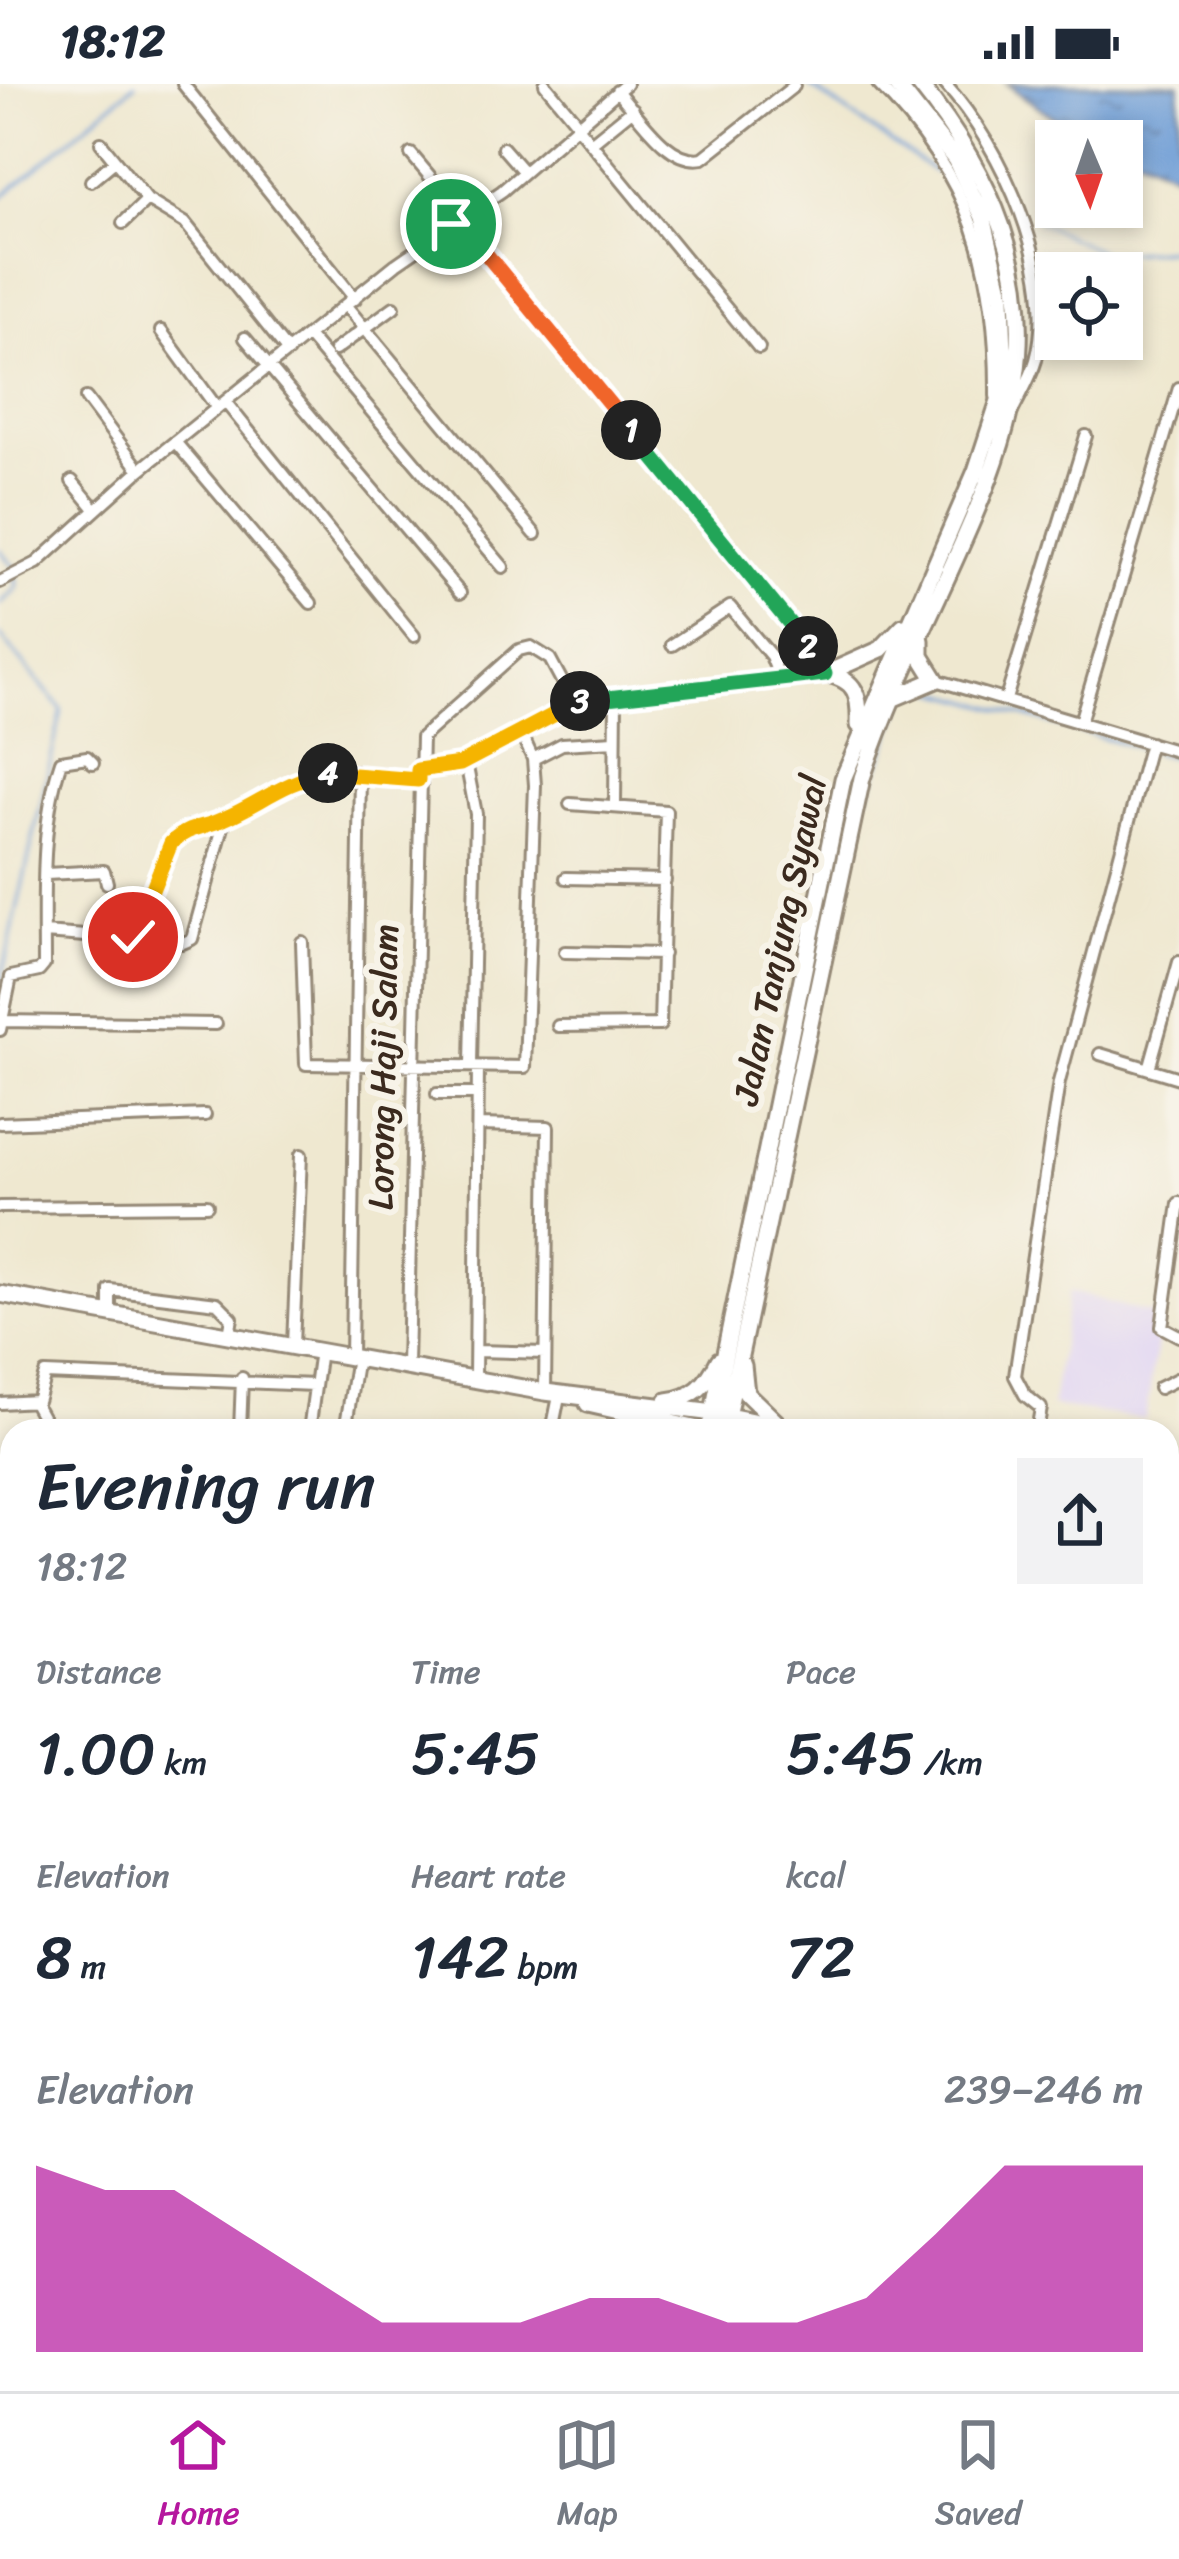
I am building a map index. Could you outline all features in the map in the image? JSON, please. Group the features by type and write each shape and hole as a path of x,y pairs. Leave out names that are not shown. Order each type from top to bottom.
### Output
{"main road":[{"name":"Jalan Tanjung Syawal","path":"896,84 932,125 970,185 994,251 1012,350"},
{"name":"Jalan Tanjung Syawal","path":"722,1419 824,857 859,740 991,478 1003,416 1017,295 1001,213 968,150 919,84"},
{"name":"Jalan Tanjung Syawal","path":"735,1345 837,874 888,701 916,625"},
{"path":"825,674 881,649 916,625 921,656 936,680 888,701"},
{"path":"825,674 849,681 858,691 859,740"},
{"path":"0,1294 475,1378 654,1419"},
{"path":"640,1402 686,1399 702,1388 735,1345"},
{"path":"735,1345 746,1393 756,1408 775,1419"},
{"path":"552,1394 640,1402 722,1419"}],"street":[{"path":"183,84 351,303 365,328 536,534"},
{"path":"545,84 759,348"},
{"path":"878,84 929,139 975,228 991,305 1003,416"},
{"path":"945,84 1002,167 1033,261 1039,301 1036,361 1003,416"},
{"path":"4,580 26,571 140,470 443,228 462,219 523,171 622,87 633,109 668,148 692,160 703,158 794,86"},
{"path":"591,143 633,109"},
{"path":"101,143 147,200 185,223 288,352"},
{"path":"503,148 523,171"},
{"path":"133,937 171,843 190,827 226,816 302,778 418,775 466,762 572,702 825,674 804,640 411,154"},
{"path":"91,182 116,161"},
{"path":"123,223 147,200"},
{"path":"335,350 394,307"},
{"path":"161,331 414,636"},
{"path":"308,336 503,566"},
{"path":"245,338 460,593"},
{"path":"1080,722 1179,388"},
{"path":"86,398 140,470"},
{"path":"1006,699 1086,436"},
{"path":"176,443 311,603"},
{"path":"72,481 95,509"},
{"path":"672,645 730,608 771,656 780,679"},
{"path":"418,775 425,729 519,650 541,649 572,702"},
{"path":"936,680 1179,752"},
{"path":"615,805 616,697"},
{"path":"302,942 303,1061 358,1069 528,1064 533,759 521,733"},
{"path":"533,759 562,744 615,741"},
{"path":"1039,1419 1041,1408 1025,1395 1015,1376 1059,1082 1150,743"},
{"path":"93,763 87,757 66,758 54,784 43,968 11,977 1,1026 216,1024"},
{"path":"466,762 476,814 475,1066 480,1126 475,1378"},
{"path":"346,1419 354,1356 360,774"},
{"name":"Lorong Haji Salam","path":"407,1365 418,775"},
{"path":"558,1026 658,1028 663,954 665,808 569,804"},
{"path":"44,932 183,943 192,939 226,816"},
{"path":"46,874 104,871 107,883"},
{"path":"566,878 665,880"},
{"path":"565,952 663,954"},
{"path":"1149,1069 1179,962"},
{"path":"1100,1054 1179,1078"},
{"path":"437,1094 477,1094"},
{"path":"0,1124 206,1114"},
{"path":"480,1126 544,1124 549,1132 545,1353 552,1419"},
{"path":"293,1346 301,1155"},
{"path":"1179,1203 1162,1327 1179,1336"},
{"path":"0,1207 207,1205"},
{"path":"110,1313 110,1290 217,1303 232,1318 229,1334"},
{"path":"310,1419 320,1350"},
{"path":"477,1351 545,1353"},
{"path":"43,1419 34,1402 45,1373 242,1378 314,1385"},
{"path":"240,1419 242,1378"},
{"path":"1160,1388 1179,1378"},
{"path":"0,1403 34,1402"}],"shaded area":[{"path":"1069,1291 1161,1317 1145,1419 1052,1406"}],"water":[{"path":"1007,84 1179,84 1179,175 1143,159 1143,120 1058,120"}],"waterway":[{"path":"0,199 135,84"},
{"path":"806,84 935,172"},
{"path":"1051,228 1106,254 1179,249"},
{"path":"0,550 15,568"},
{"path":"0,604 17,588 16,577"},
{"path":"0,635 62,710 0,985"},
{"path":"932,690 1143,749"},
{"path":"867,796 902,703"},
{"path":"1154,753 1175,758 1179,769"}],"route":[{"path":"133,937 171,843 190,827 211,824 280,786 339,772 418,780 418,770 460,764 572,702 825,674 804,640 459,221 451,224"}]}
